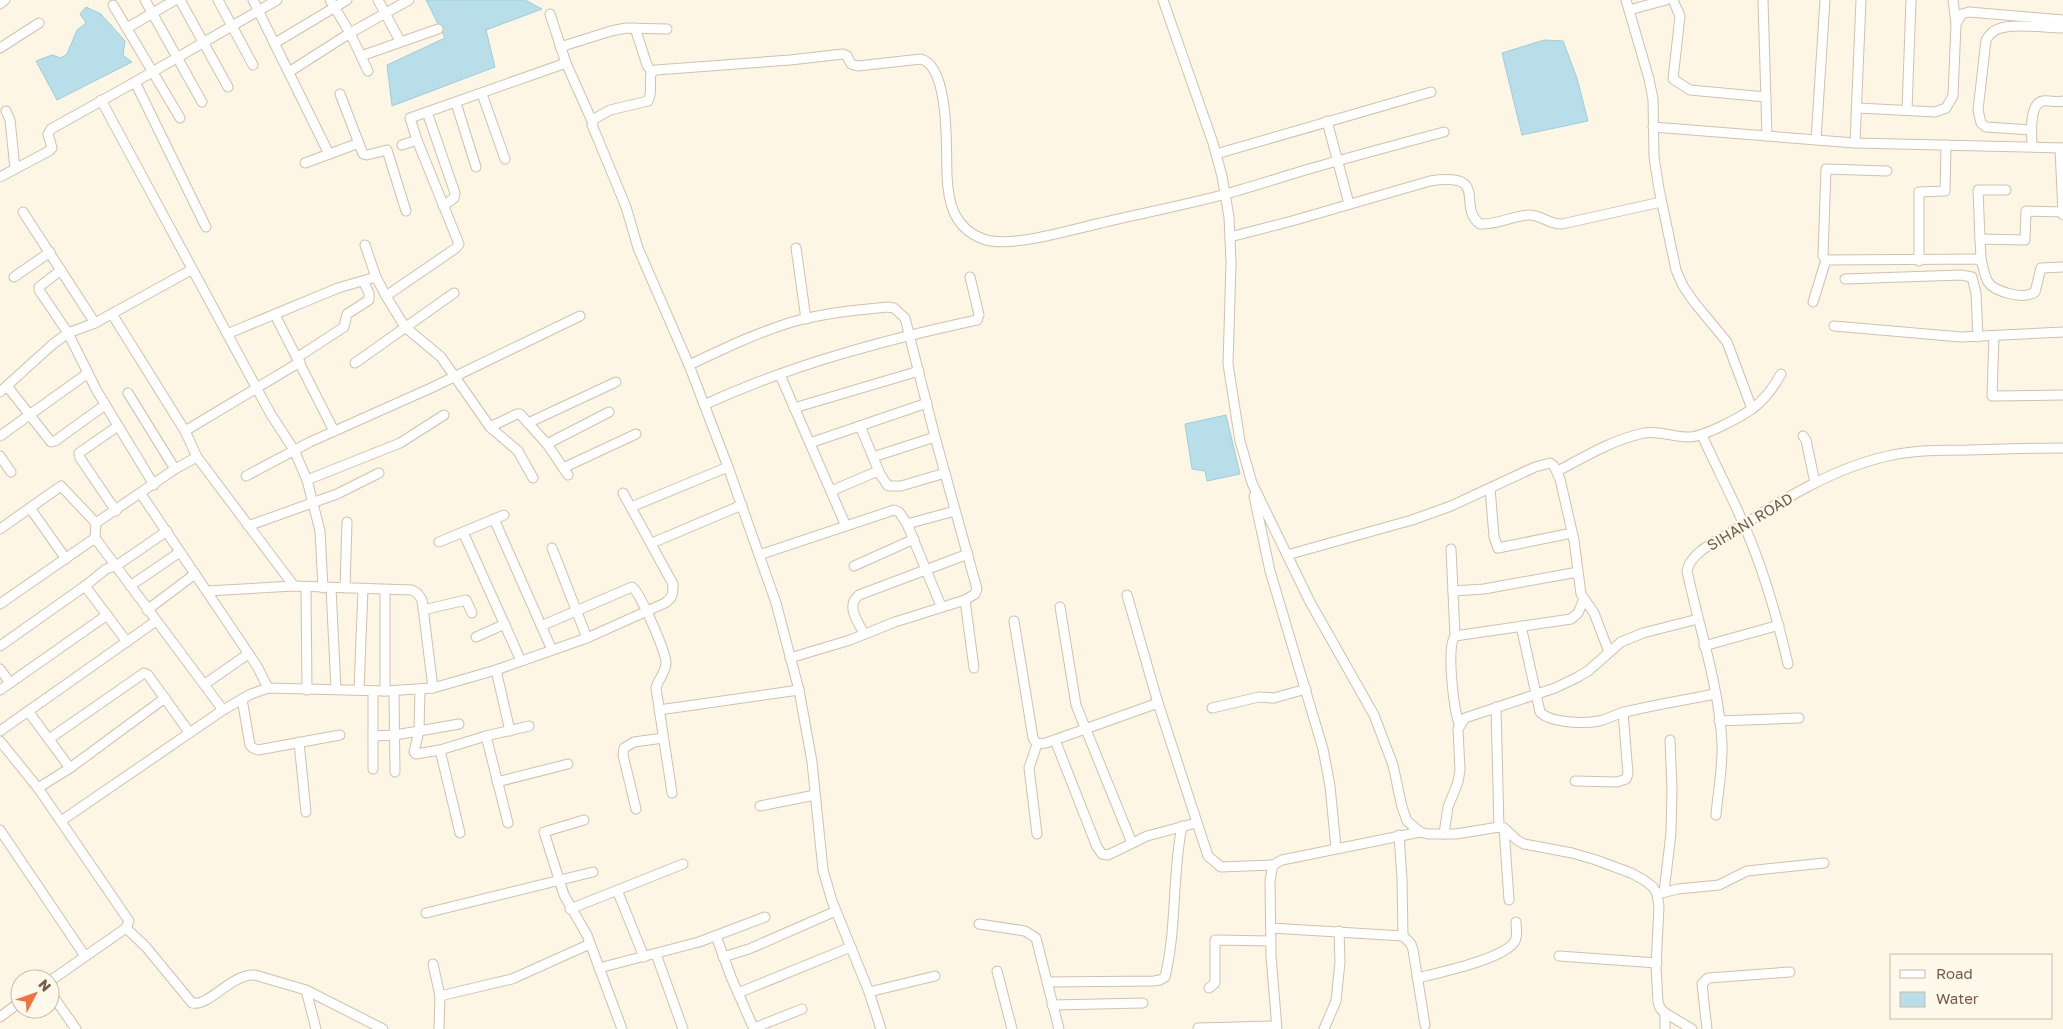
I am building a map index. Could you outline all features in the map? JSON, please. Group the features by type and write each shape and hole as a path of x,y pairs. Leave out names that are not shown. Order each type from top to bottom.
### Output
{"street":[{"path":"0,4 5,0"},
{"path":"145,0 151,14 202,102"},
{"path":"127,28 175,0"},
{"path":"180,0 228,87"},
{"path":"218,0 253,65"},
{"path":"253,0 329,154"},
{"path":"0,177 50,150 52,146 48,132 50,128 136,82 277,0"},
{"path":"275,44 332,3 347,0"},
{"path":"378,0 400,41"},
{"path":"289,72 409,0"},
{"path":"1163,0 1216,154 1225,194 1231,263 1228,364 1240,441 1252,483 1270,571 1306,689 1327,767 1336,848"},
{"path":"1626,0 1649,79 1653,105 1654,157 1676,270 1683,286 1727,342 1752,408"},
{"path":"1629,10 1666,0"},
{"path":"1673,0 1680,16 1673,79 1690,90 1766,98"},
{"path":"1763,0 1767,136"},
{"path":"1816,140 1825,0"},
{"path":"1856,143 1861,0"},
{"path":"1907,110 1911,0"},
{"path":"1858,108 1940,111 1950,103 1953,96 1956,24 1953,0"},
{"path":"332,3 368,71"},
{"path":"113,5 180,118"},
{"path":"1956,24 1962,14 1969,12 2063,20"},
{"path":"550,14 566,63 626,207 638,248 689,365 728,467 776,603 799,690 812,762 823,870 836,911 869,992 881,1029"},
{"path":"0,48 39,23"},
{"path":"2032,130 1986,127 1981,123 1978,110 1986,40 1997,29 2007,27 2063,28"},
{"path":"560,47 611,31 635,28 667,29"},
{"path":"592,122 600,114 648,101 651,94 652,72 647,65 635,28"},
{"path":"361,56 438,29"},
{"path":"652,72 656,70 843,54 847,56 851,64 858,66 925,60 935,71 942,95 949,204 962,226 982,239 993,242 1015,241 1052,234 1225,194 1444,132"},
{"path":"386,296 458,246 458,239 443,206 410,118 566,63"},
{"path":"136,82 206,227"},
{"path":"1216,154 1431,92"},
{"path":"340,94 358,143 365,155 388,150 406,211"},
{"path":"482,94 505,159"},
{"path":"101,100 191,270 258,387 270,413 294,450 306,480 320,531 336,689"},
{"path":"2032,146 2032,115 2038,104 2042,101 2063,101"},
{"path":"456,103 476,167"},
{"path":"6,111 10,120 15,169"},
{"path":"427,112 455,193 454,198 443,206"},
{"path":"1327,121 1349,204"},
{"path":"1653,127 1856,143 2062,148 2063,214 2026,211 2025,240 1980,240"},
{"path":"402,145 417,140"},
{"path":"305,163 358,143"},
{"path":"1919,261 1919,192 1946,191 1946,145"},
{"path":"1813,302 1826,260 1823,256 1826,169 1887,171"},
{"path":"1230,237 1292,222 1430,181 1448,178 1461,181 1466,186 1475,218 1480,224 1535,215 1550,223 1562,224 1662,202"},
{"path":"2006,190 1978,190 1981,259 1987,281 2007,294 2033,295 2041,268 2063,267"},
{"path":"23,212 96,323"},
{"path":"365,245 376,277 405,327 441,357 490,427 518,451 533,478"},
{"path":"796,248 806,319"},
{"path":"14,277 50,252"},
{"path":"1826,260 1919,261 1981,259"},
{"path":"61,270 38,288 68,334 105,405 154,485"},
{"path":"105,405 53,442 3,389 53,344 68,334 96,323 191,270"},
{"path":"1845,279 1961,275 1972,277 1976,293 1978,337"},
{"path":"227,334 338,288 376,277"},
{"path":"704,405 741,388 910,334 976,320 979,316 970,277"},
{"path":"185,431 258,387 344,327 347,314 369,300 369,293 363,281"},
{"path":"355,363 454,293"},
{"path":"689,365 747,338 806,319 841,312 888,306 901,312 910,334 935,437 977,589 975,594 965,600 942,606 790,658"},
{"path":"112,314 185,431 198,457 294,586"},
{"path":"275,315 334,431"},
{"path":"246,476 294,450 454,377 580,316"},
{"path":"1834,326 1961,338 2063,332"},
{"path":"1994,336 1992,396 2063,395"},
{"path":"794,408 919,371"},
{"path":"0,436 28,414 88,373"},
{"path":"1558,471 1607,444 1630,437 1656,432 1688,438 1702,435 1752,408 1775,385 1781,374"},
{"path":"780,375 846,526"},
{"path":"528,423 616,382"},
{"path":"128,394 175,470"},
{"path":"810,444 927,403"},
{"path":"547,444 609,412"},
{"path":"490,427 518,413 547,444 566,472 636,434"},
{"path":"306,480 400,443 444,415"},
{"path":"116,511 79,456 80,451 118,426"},
{"path":"860,426 878,470 888,486 893,488 945,473"},
{"path":"1702,435 1744,524 1770,594 1788,664"},
{"path":"1803,436 1806,440 1815,483"},
{"path":"873,457 935,437"},
{"name":"SIHANI ROAD","path":"1716,815 1722,756 1716,694 1688,571 1688,565 1697,554 1744,524 1840,470 1889,455 1931,450 2063,448"},
{"path":"0,456 11,472"},
{"path":"96,523 175,470 198,457"},
{"path":"1287,555 1412,520 1451,506 1550,463 1558,471 1572,533 1581,594 1594,613 1609,652"},
{"path":"632,507 728,467"},
{"path":"830,491 878,470"},
{"path":"248,526 337,494 379,473"},
{"path":"1252,483 1310,602 1374,715 1393,765 1407,821 1420,832"},
{"path":"0,529 61,486 66,489 96,523 95,538 223,710"},
{"path":"1490,488 1494,537 1498,548 1572,533"},
{"path":"61,821 223,710 242,699 268,688 390,691 433,688 496,670 587,638 671,600 674,594 673,584 623,493"},
{"path":"141,494 248,654 268,688"},
{"path":"652,543 742,506"},
{"path":"30,508 66,559"},
{"path":"759,554 894,510 899,512 907,524 942,606"},
{"path":"907,524 955,511"},
{"path":"439,542 504,515"},
{"path":"494,519 552,650"},
{"path":"345,588 347,522"},
{"path":"0,646 106,569 116,566 167,532"},
{"path":"463,532 521,661"},
{"path":"0,604 95,538"},
{"path":"854,566 914,539"},
{"path":"552,548 587,638"},
{"path":"1444,834 1448,807 1458,782 1460,770 1459,724 1454,703 1451,651 1455,636 1451,549"},
{"path":"130,586 180,552"},
{"path":"864,634 852,607 853,599 859,595 968,554"},
{"path":"1453,591 1484,589 1578,572"},
{"path":"147,610 195,574"},
{"path":"85,586 127,642"},
{"path":"206,591 294,586 306,588 412,590 421,597 433,688"},
{"path":"541,626 632,586 637,590 659,636 666,658 664,671 656,688 672,793"},
{"path":"306,588 307,690"},
{"path":"359,690 363,589"},
{"path":"385,590 390,691 395,735 395,772"},
{"path":"1127,595 1158,703 1180,765 1196,823 1208,856 1216,865 1226,868 1273,866 1282,860 1399,835 1420,832 1444,834 1502,828 1524,844 1572,853 1631,873 1661,893 1719,885 1748,871 1824,863"},
{"path":"1455,636 1571,619 1578,613 1584,599"},
{"path":"423,610 466,600 472,613"},
{"path":"965,600 974,668"},
{"path":"1060,607 1074,696 1132,843"},
{"path":"0,690 107,615"},
{"path":"1459,724 1468,716 1536,695 1576,678 1588,671 1622,642 1643,633 1698,619"},
{"path":"1014,621 1033,738 1037,744"},
{"path":"0,731 156,622"},
{"path":"476,637 504,624"},
{"path":"1704,646 1779,625"},
{"path":"1521,626 1540,712 1550,719 1592,722 1623,712 1716,694"},
{"path":"205,684 248,654"},
{"path":"0,669 10,683"},
{"path":"496,670 510,731"},
{"path":"49,739 142,673 148,675 189,732"},
{"path":"420,688 418,731 414,752 416,754 440,750 486,736 529,726"},
{"path":"1212,708 1259,697 1274,698 1306,689"},
{"path":"660,710 799,690"},
{"path":"373,769 374,691"},
{"path":"38,788 70,768 165,698"},
{"path":"242,699 250,745 258,750 340,734"},
{"path":"1037,744 1055,740 1158,703"},
{"path":"1496,707 1502,828 1510,900"},
{"path":"28,711 70,768"},
{"path":"1576,781 1617,782 1626,779 1628,774 1623,712"},
{"path":"1719,721 1799,718"},
{"path":"373,736 395,735 459,724"},
{"path":"486,736 508,823"},
{"path":"636,809 623,755 624,748 634,742 664,738"},
{"path":"1055,740 1100,852 1108,855 1158,832 1196,823"},
{"path":"1670,740 1672,826 1659,906 1658,1002 1660,1008 1666,1013 1692,1029"},
{"path":"0,741 3,752 38,788 127,918 129,924 60,974"},
{"path":"300,742 306,812"},
{"path":"1037,744 1029,768 1037,834"},
{"path":"440,750 460,834"},
{"path":"497,782 568,764"},
{"path":"760,806 815,796"},
{"path":"584,820 544,832 570,909 585,930 622,1029"},
{"path":"1047,982 1154,981 1164,977 1174,906 1176,863 1182,826"},
{"path":"0,830 4,843 85,956"},
{"path":"1399,835 1403,936"},
{"path":"570,909 683,864"},
{"path":"1198,1028 1276,1028 1271,941 1270,880 1273,866"},
{"path":"426,914 560,882 593,872"},
{"path":"617,890 644,957"},
{"path":"723,956 749,949 836,911"},
{"path":"599,968 656,954 716,936 765,917"},
{"path":"1417,978 1466,965 1505,951 1517,936 1516,922"},
{"path":"979,924 1025,931 1034,936 1040,949 1059,1029"},
{"path":"126,928 146,946 192,1003 202,1002 240,977 247,974 255,975 306,990 383,1029"},
{"path":"1271,928 1403,936 1411,944 1425,1025"},
{"path":"1324,1029 1336,1001 1340,962 1339,932"},
{"path":"716,936 754,1029 802,1009"},
{"path":"1209,988 1214,983 1215,940 1271,941"},
{"path":"440,996 512,979 590,944"},
{"path":"738,993 851,947"},
{"path":"656,954 683,1029"},
{"path":"1559,956 1657,963"},
{"path":"433,964 440,996 439,1029"},
{"path":"997,971 1012,1029"},
{"path":"1707,1029 1702,984 1708,978 1790,972"},
{"path":"869,992 935,976"},
{"path":"306,990 316,1029"},
{"path":"1052,1005 1143,1003"},
{"path":"60,1006 76,1029"},
{"path":"1665,1029 1666,1013"}],"water":[{"path":"426,0 525,0 542,9 486,30 495,67 392,106 387,65 445,38"},
{"path":"86,7 101,14 125,41 123,55 132,62 57,100 36,61 52,55 61,58 67,54 77,30 86,23 80,14"},
{"path":"1544,40 1563,41 1577,78 1588,121 1522,135 1502,53"},
{"path":"1226,415 1240,474 1207,481 1205,471 1192,469 1185,424"}]}
